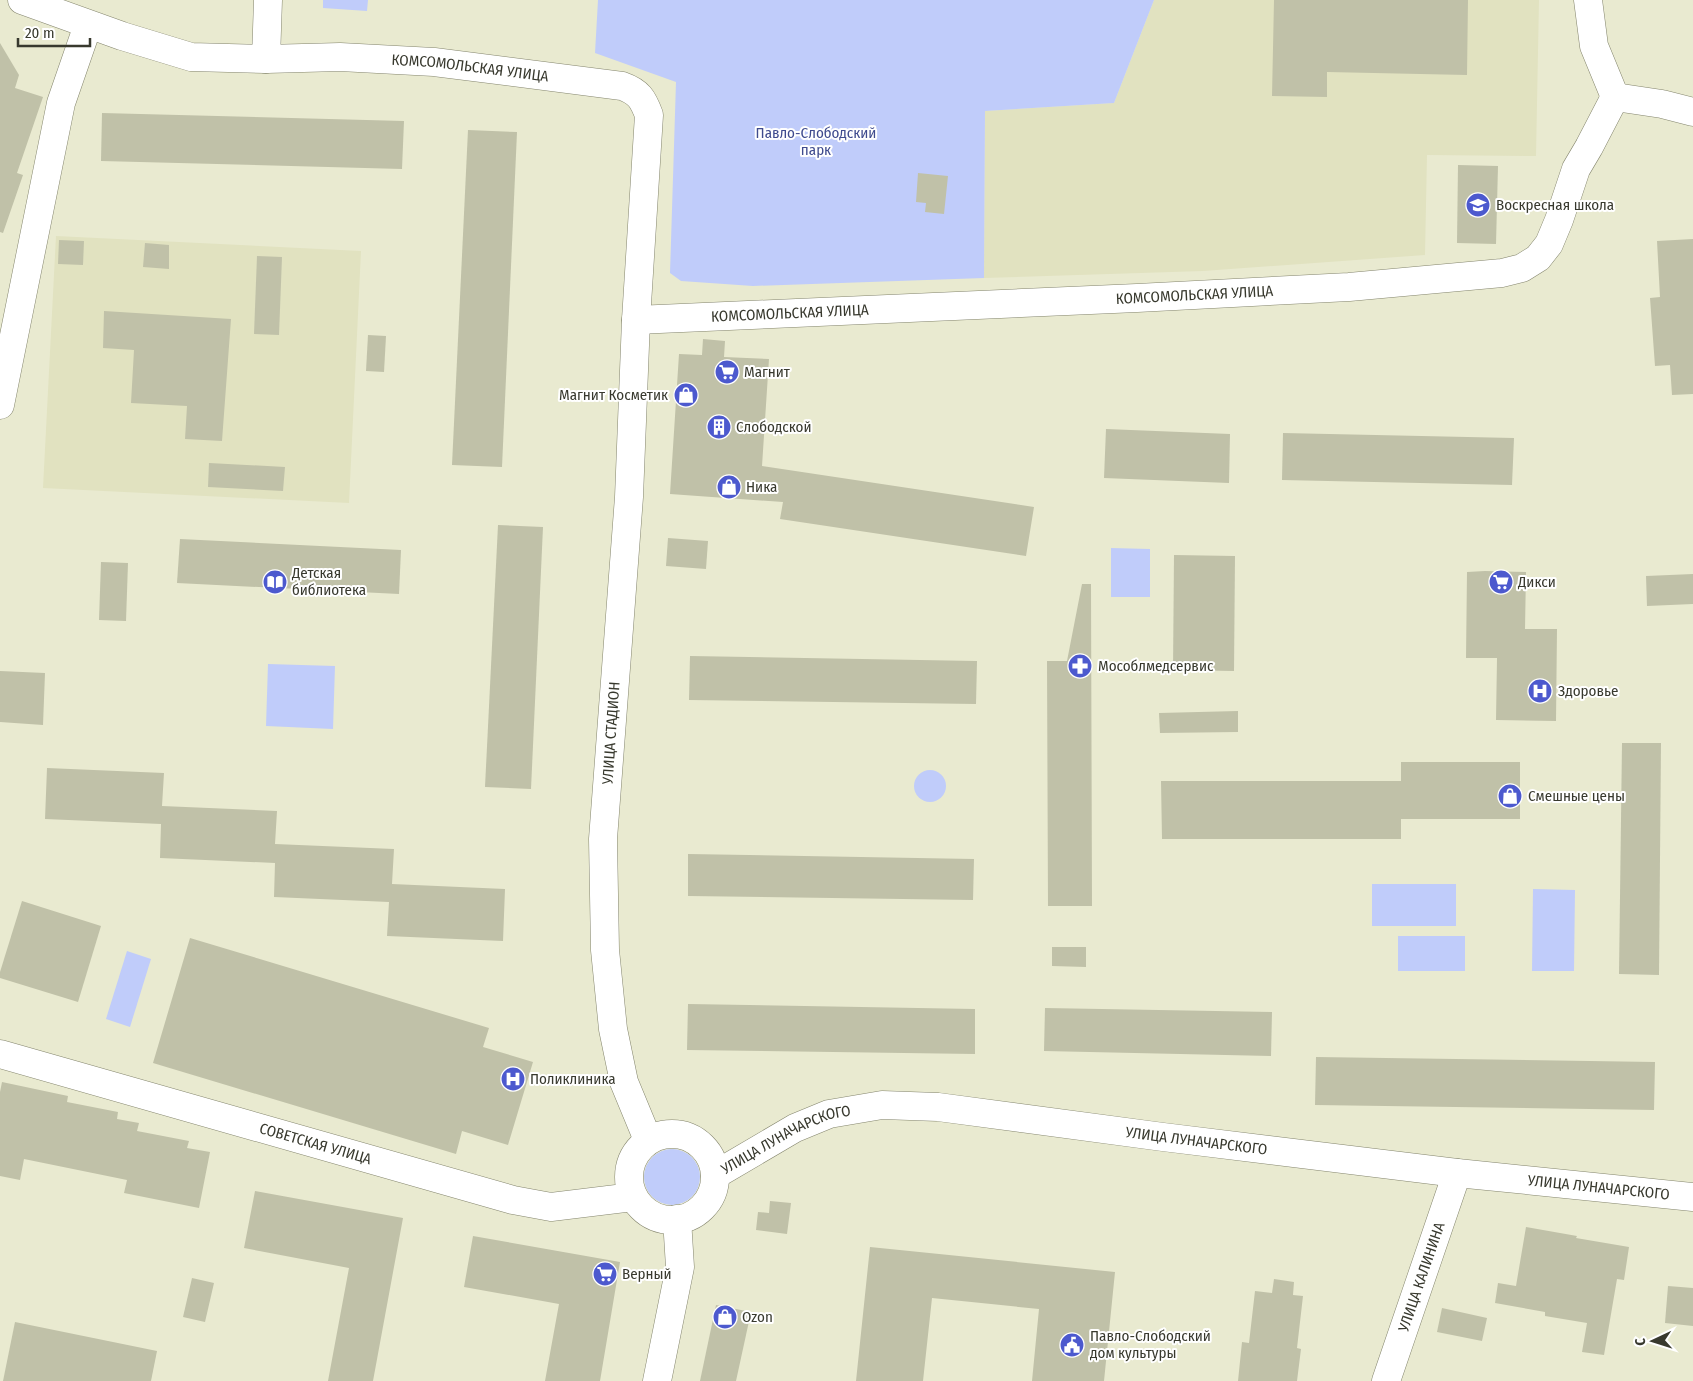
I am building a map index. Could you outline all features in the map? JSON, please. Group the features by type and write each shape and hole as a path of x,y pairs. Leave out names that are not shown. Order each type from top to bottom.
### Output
{"street":[{"name":"КОМСОМОЛЬСКАЯ УЛИЦА","path":"22,0 88,25 162,50 190,57 266,59 340,57 434,62 622,86 634,91 644,102 649,116 636,320 1349,287 1502,273 1522,268 1538,258 1549,244 1576,168 1589,147 1614,97"},
{"path":"266,59 268,0"},
{"path":"1588,0 1594,46 1614,97 1662,104 1693,112"},
{"path":"0,405 61,103 88,25"},
{"name":"УЛИЦА СТАДИОН","path":"636,320 629,497 603,839 602,885 604,950 613,1029 624,1082 648,1140"},
{"name":"СОВЕТСКАЯ УЛИЦА","path":"0,1054 513,1200 551,1206 634,1197"},
{"name":"УЛИЦА ЛУНАЧАРСКОГО","path":"715,1175 795,1128 829,1114 882,1105 938,1107 1457,1173 1693,1197"},
{"path":"662,1134 677,1134 691,1138 703,1147 711,1160 715,1175 712,1191 704,1204 692,1214 677,1219 664,1219 652,1215 641,1207 634,1197 629,1182 630,1166 636,1151 648,1140 662,1134"},
{"name":"УЛИЦА КАЛИНИНА","path":"1386,1381 1457,1173"},
{"path":"656,1381 680,1267 677,1219"}],"shaded area":[{"path":"1154,0 1539,0 1536,156 1427,155 1425,255 1203,271 984,278 985,111 1114,103"},
{"path":"56,236 361,251 349,503 43,488"}],"green space":[{"path":"323,0 368,0 367,11 323,8"},
{"name":"Павло-Слободский парк","path":"598,0 1154,0 1114,103 985,111 984,278 753,286 681,281 670,273 676,82 595,53"},
{"path":"1111,548 1150,549 1150,597 1111,597"},
{"path":"268,664 335,666 333,729 266,726"},
{"path":"930,770 936,771 941,775 945,780 945,792 941,797 936,801 930,802 924,801 919,797 915,792 914,786 915,780 919,775 924,771"},
{"path":"1372,884 1456,884 1456,926 1372,926"},
{"path":"1533,889 1575,890 1574,971 1532,971"},
{"path":"1398,936 1465,936 1465,971 1398,971"},
{"path":"127,951 151,959 130,1027 106,1019"},
{"path":"672,1149 687,1154 695,1162 700,1177 695,1192 687,1200 672,1205 657,1200 649,1192 644,1177 649,1162 657,1154"}],"building":[{"path":"1274,0 1468,0 1467,75 1327,72 1327,97 1272,96"},
{"path":"0,43 19,75 15,88 43,97 17,173 23,175 3,233 0,232"},
{"path":"102,113 404,121 402,169 101,161"},
{"path":"468,130 517,132 502,467 452,465"},
{"name":"Воскресная школа","path":"1458,165 1498,166 1496,244 1457,243"},
{"path":"918,173 948,176 944,214 925,212 926,203 916,202"},
{"path":"1693,239 1693,394 1672,395 1670,365 1655,366 1650,298 1660,297 1657,241"},
{"path":"59,240 84,241 83,265 58,264"},
{"path":"145,243 169,245 169,269 143,267"},
{"path":"257,256 282,257 279,335 254,334"},
{"path":"104,311 231,319 222,441 185,439 187,406 131,403 134,350 103,348"},
{"path":"368,335 386,336 384,372 366,371"},
{"path":"703,339 725,341 724,357 769,359 762,466 1034,507 1026,556 780,519 783,502 670,494 679,354 702,355"},
{"path":"1106,429 1230,434 1229,483 1104,478"},
{"path":"1283,433 1514,438 1512,485 1282,480"},
{"path":"209,463 285,467 283,491 208,487"},
{"path":"498,525 543,527 531,789 485,787"},
{"path":"668,538 708,541 706,569 666,566"},
{"path":"180,539 401,550 399,594 177,583"},
{"path":"1174,555 1235,556 1234,671 1173,670"},
{"path":"101,562 128,563 126,621 99,620"},
{"path":"1467,572 1526,572 1525,629 1557,629 1556,721 1496,720 1497,658 1466,658"},
{"path":"1693,574 1693,604 1647,606 1646,576"},
{"path":"1082,584 1091,584 1092,906 1048,906 1047,661 1067,661"},
{"path":"690,656 977,661 976,704 689,700"},
{"path":"0,671 45,673 43,725 0,722"},
{"path":"1238,711 1238,732 1160,733 1159,713"},
{"path":"1622,743 1661,743 1659,975 1619,974"},
{"path":"1401,762 1520,762 1520,819 1401,819 1401,839 1162,839 1161,781 1401,781"},
{"path":"47,768 164,773 162,806 277,811 275,844 394,849 392,884 505,889 503,941 387,936 389,902 274,897 275,863 160,858 161,824 45,819"},
{"path":"688,854 974,859 973,900 688,896"},
{"path":"22,901 101,926 78,1002 0,978 0,972"},
{"path":"190,938 489,1028 483,1047 533,1062 508,1145 462,1131 456,1154 153,1063"},
{"path":"1052,947 1086,947 1086,967 1052,966"},
{"path":"688,1004 975,1009 975,1054 687,1050"},
{"path":"1045,1008 1272,1012 1271,1056 1044,1051"},
{"path":"1316,1057 1655,1062 1654,1110 1315,1105"},
{"path":"2,1082 68,1096 67,1102 118,1112 117,1119 139,1123 137,1131 189,1141 187,1148 210,1152 199,1208 124,1193 127,1180 24,1159 20,1180 0,1176 0,1092"},
{"path":"255,1191 403,1218 373,1381 328,1381 349,1268 244,1248"},
{"path":"770,1201 791,1203 787,1234 756,1230 758,1212 769,1213"},
{"path":"1526,1227 1629,1247 1624,1280 1617,1279 1604,1355 1582,1352 1587,1323 1545,1316 1545,1312 1495,1303 1498,1283 1516,1286"},
{"path":"473,1236 620,1262 600,1381 545,1381 559,1304 464,1287"},
{"name":"Павло-Слободский дом культуры","path":"870,1247 1115,1272 1104,1381 1032,1381 1039,1309 932,1298 923,1381 856,1381"},
{"path":"192,1278 214,1283 205,1322 183,1317"},
{"path":"1274,1279 1294,1282 1293,1295 1303,1296 1297,1348 1301,1349 1297,1381 1238,1381 1242,1342 1249,1343 1255,1291 1272,1293"},
{"path":"1668,1286 1693,1288 1693,1326 1665,1323"},
{"path":"716,1305 751,1312 736,1381 700,1381"},
{"path":"1442,1308 1487,1318 1482,1341 1437,1332"},
{"path":"15,1322 157,1351 151,1381 3,1381"}],"place":[{"name":"Воскресная школа","path":"1478,205"},
{"name":"Магнит","path":"727,372"},
{"name":"Магнит Косметик","path":"686,395"},
{"name":"Слободской","path":"719,427"},
{"name":"Ника","path":"729,487"},
{"name":"Детская библиотека","path":"275,582"},
{"name":"Дикси","path":"1501,582"},
{"name":"Мособлмедсервис","path":"1080,666"},
{"name":"Здоровье","path":"1540,691"},
{"name":"Смешные цены","path":"1510,796"},
{"name":"Поликлиника","path":"513,1079"},
{"name":"Верный","path":"605,1274"},
{"name":"Ozon","path":"725,1317"},
{"name":"Павло-Слободский дом культуры","path":"1072,1345"}]}
